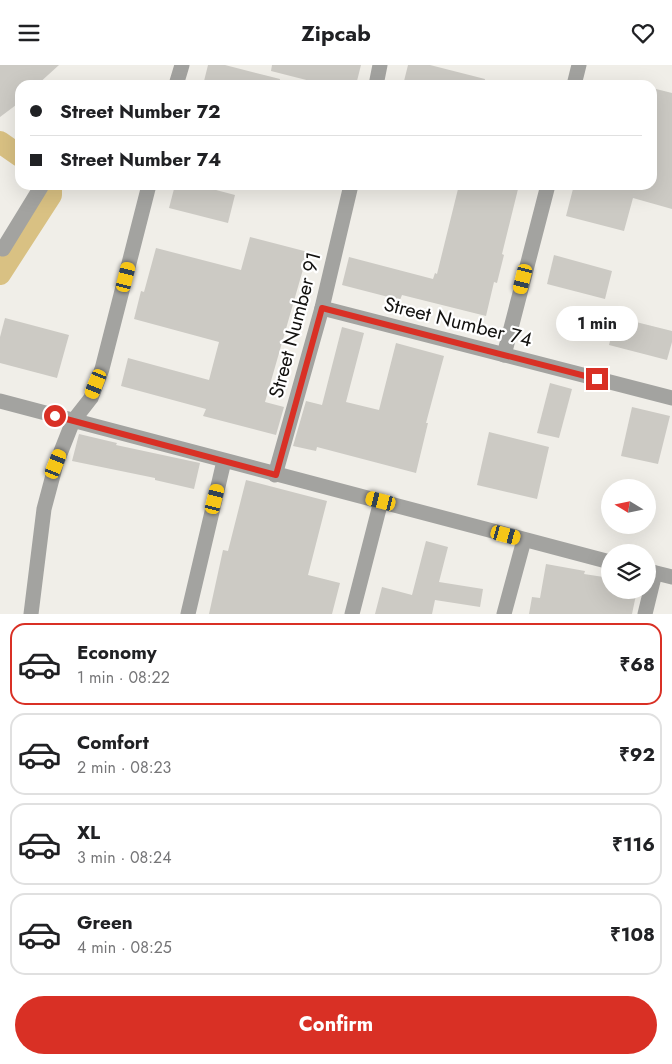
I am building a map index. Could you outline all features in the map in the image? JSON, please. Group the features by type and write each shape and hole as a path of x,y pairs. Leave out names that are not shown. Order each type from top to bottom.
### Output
{"street":[{"path":"178,80 182,65"},
{"path":"377,80 380,65"},
{"path":"575,80 579,65"},
{"path":"1,251 39,190"},
{"path":"32,614 44,509 56,464 73,421 91,398 102,369 149,190"},
{"name":"Street Number 91","path":"276,475 322,308 351,190"},
{"path":"504,355 547,190"},
{"path":"0,233 4,243 1,251"},
{"name":"Street Number 74","path":"322,308 672,398"},
{"path":"0,401 276,475 601,559"},
{"path":"188,614 224,461"},
{"path":"352,614 381,501"},
{"path":"504,614 524,539"},
{"path":"656,573 672,577"},
{"path":"645,614 647,599"}],"building":[{"path":"0,65 59,65 42,80 15,80 15,106 0,117"},
{"path":"208,65 225,65 280,79 280,80 204,80"},
{"path":"272,65 361,65 357,80 306,80 271,71"},
{"path":"408,65 430,65 485,79 485,80 404,80"},
{"path":"657,89 672,93 672,209 633,198 624,231 566,216 573,190 657,190"},
{"path":"174,190 216,190 235,195 228,223 169,208"},
{"path":"458,190 518,190 497,283 494,282 486,316 402,295 400,300 342,285 349,257 433,279 435,273 437,274"},
{"path":"250,237 308,252 265,402 284,407 276,435 203,416 206,409 121,386 128,358 209,380 219,342 134,319 141,291 144,292 156,248 241,270"},
{"path":"554,255 612,271 605,299 547,284"},
{"path":"616,317 672,331 672,342 667,360 609,345"},
{"path":"5,318 69,335 57,378 0,363 0,337"},
{"path":"342,327 364,333 346,402 379,410 396,343 444,356 426,423 428,423 416,473 317,447 316,451 293,446 306,401 322,405"},
{"path":"550,383 572,389 559,438 537,433"},
{"path":"632,407 670,416 658,464 621,456"},
{"path":"489,432 549,447 537,499 477,485"},
{"path":"79,434 117,443 116,445 200,463 194,489 155,480 155,478 72,461"},
{"path":"246,480 327,501 308,575 340,583 332,614 209,614 223,550 228,551"},
{"path":"426,541 448,547 439,582 483,589 480,607 435,600 432,614 375,614 382,587 412,595"},
{"path":"546,564 585,571 584,574 601,577 601,599 635,599 632,614 529,614 532,597 540,598"}],"waterway":[{"path":"0,142 15,152"},
{"path":"0,274 51,195 51,190"}],"route":[{"path":"55,416 276,475 322,308 597,379"}]}
